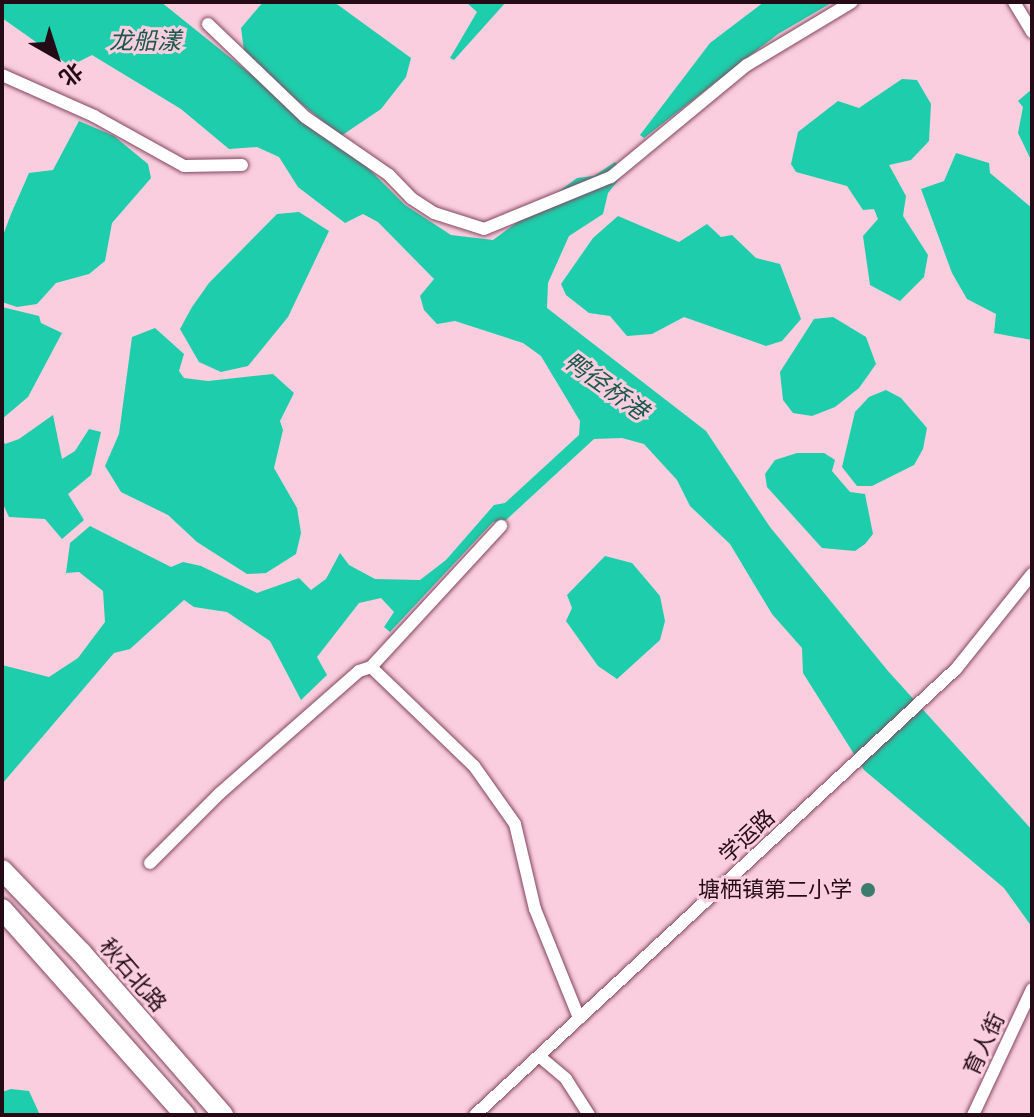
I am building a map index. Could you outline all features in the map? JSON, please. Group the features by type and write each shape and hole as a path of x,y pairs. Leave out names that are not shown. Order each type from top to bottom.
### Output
{"main road":[{"name":"秋石北路","path":"2,870 81,952 223,1115"},
{"path":"2,909 185,1115"}],"street":[{"path":"208,24 305,117 389,175 411,198 434,213 484,229 611,177 747,65 852,2"},
{"path":"1014,2 1032,32"},
{"path":"2,75 94,116 184,166 242,165"},
{"path":"150,863 231,784 359,671 371,667 501,526"},
{"name":"学运路","path":"475,1115 956,669 1032,574"},
{"path":"371,667 474,766 515,824 535,909 579,1018"},
{"name":"育人街","path":"973,1115 1032,989"},
{"path":"539,1056 566,1079 589,1115"}],"water":[{"path":"2,2 161,2 368,168 405,205 451,235 493,240 577,178 594,176 615,162 624,173 608,193 603,214 569,236 548,283 547,308 706,431 770,527 888,671 1032,830 1032,927 1004,888 864,770 803,673 802,648 772,614 730,544 690,506 677,480 644,444 622,438 594,439 506,520 493,522 390,632 384,627 394,612 381,598 359,603 317,657 327,675 301,700 270,641 227,612 194,607 184,600 130,649 114,653 2,784 2,665 49,677 78,658 105,622 103,591 79,572 66,573 70,543 90,526 171,567 183,562 201,566 257,593 299,578 311,590 326,579 340,553 349,565 375,579 420,580 446,560 494,505 505,503 579,435 580,421 541,356 523,343 455,321 437,324 424,310 420,296 434,279 378,222 363,214 345,223 298,187 279,157 257,147 229,149 181,109 92,55 70,66 2,18"},
{"path":"263,2 334,2 411,58 406,77 381,109 341,136 245,58 241,28"},
{"path":"466,2 506,2 454,60 450,58 477,12"},
{"path":"764,2 833,2 778,34 644,138 640,135 710,43"},
{"path":"902,79 917,80 931,104 929,141 911,160 889,165 906,196 903,216 928,255 924,277 900,301 870,285 863,236 878,219 874,209 863,210 847,186 796,172 791,164 798,132 838,101 859,108"},
{"path":"1032,89 1032,162 1018,133 1023,107 1018,101"},
{"path":"79,121 114,136 148,164 151,178 112,223 105,261 89,274 56,283 37,304 17,307 2,302 2,238 11,214 29,173 53,170"},
{"path":"956,153 989,163 990,173 1032,208 1032,340 994,333 996,314 967,299 952,273 921,189 944,181"},
{"path":"299,212 329,231 288,317 248,366 221,372 199,362 180,329 192,307 209,283 277,214"},
{"path":"618,216 679,242 707,224 721,237 732,235 756,258 780,264 801,319 782,341 766,346 684,317 652,334 627,336 610,316 589,313 566,295 561,284 593,238"},
{"path":"2,307 39,316 41,323 62,333 28,397 2,419"},
{"path":"833,317 866,337 876,364 859,388 835,407 812,416 793,413 783,400 780,372 814,319"},
{"path":"155,328 184,354 179,371 184,378 208,381 273,374 294,393 280,421 283,430 274,468 297,508 301,533 296,554 266,573 247,574 197,542 168,515 121,492 105,466 119,434 132,337"},
{"path":"886,390 901,398 927,428 923,449 914,465 872,486 857,486 842,467 855,412 869,397"},
{"path":"53,415 62,459 75,451 89,429 101,432 91,475 68,494 84,520 62,539 45,519 9,517 2,502 2,438 5,444 19,439"},
{"path":"797,453 824,453 835,460 832,471 850,492 865,494 873,534 855,551 822,548 767,487 765,474 775,460"},
{"path":"605,556 632,563 660,596 665,621 660,640 617,679 598,666 566,621 572,608 567,595"},
{"path":"11,1089 29,1091 40,1115 2,1115 2,1092"}],"place":[{"name":"塘栖镇第二小学","path":"868,890"}],"water label":[{"name":"龙船漾","path":"145,41"},
{"name":"鸭径桥港","path":"606,386"}]}
